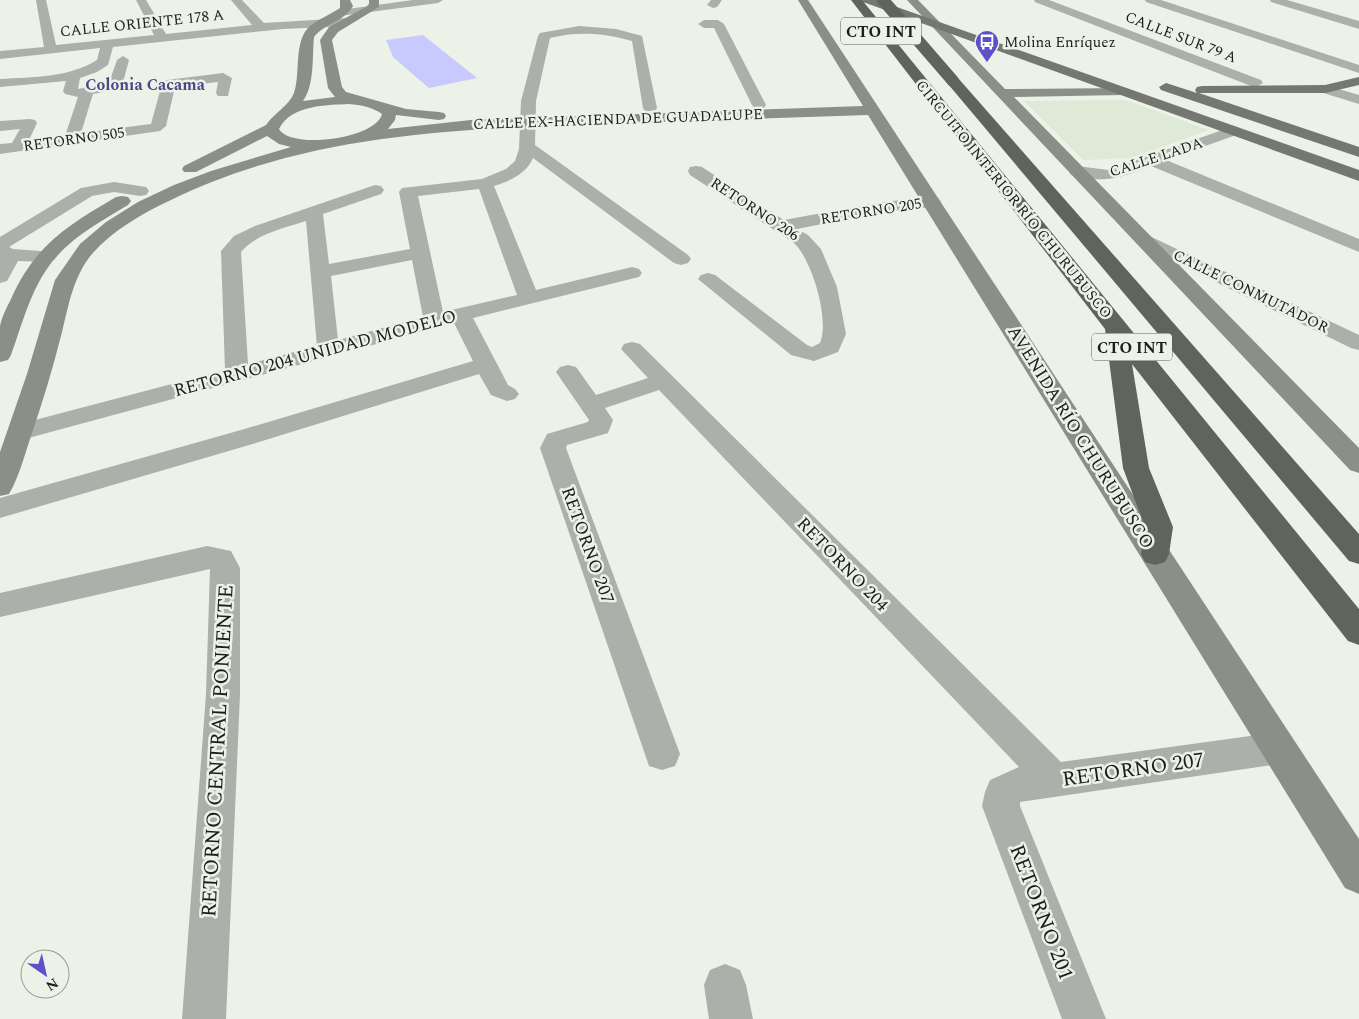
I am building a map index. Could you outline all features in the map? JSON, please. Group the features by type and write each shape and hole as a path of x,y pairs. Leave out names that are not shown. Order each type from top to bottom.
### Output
{"highway":[{"name":"CIRCUITO INTERIOR RÍO CHURUBUSCO","path":"856,0 1359,632"},
{"name":"CIRCUITO INTERIOR RÍO CHURUBUSCO","path":"883,0 1359,553"},
{"path":"1116,327 1136,468 1159,527 1155,554"}],"main road":[{"path":"867,0 1359,176"},
{"path":"912,0 941,10"},
{"path":"1176,90 1200,85 1293,81 1327,77 1359,70"},
{"path":"1122,91 1326,89 1359,81"},
{"path":"1157,84 1359,152"}],"street":[{"path":"41,0 50,49"},
{"path":"140,0 162,38"},
{"path":"236,0 262,27"},
{"path":"345,0 347,6 344,18 331,31 326,40 336,88 340,95 364,102"},
{"path":"0,355 31,281 47,256 79,226 140,191 202,163 271,128 275,121 287,112 300,95 304,84 307,41 308,36 314,29 372,5 438,0"},
{"name":"AVENIDA RÍO CHURUBUSCO","path":"803,0 1359,874"},
{"name":"CTO INT","path":"912,0 1358,462"},
{"name":"CALLE SUR 79 A","path":"1039,0 1256,83"},
{"path":"1150,0 1359,70"},
{"path":"1275,0 1359,25"},
{"name":"CALLE ORIENTE 178 A","path":"0,55 262,27 325,23"},
{"path":"704,24 718,24 759,105"},
{"path":"291,42 326,40"},
{"path":"434,321 408,192 485,184 516,169 523,162 528,148 527,117 543,42 638,40 650,108"},
{"path":"103,62 108,43"},
{"path":"0,83 74,76 103,62 128,59 115,86 87,91 70,91 74,76"},
{"name":"RETORNO 505","path":"0,149 149,129 158,126 169,84 223,77 225,78 223,93"},
{"path":"1326,89 1359,89"},
{"path":"1326,89 1359,100"},
{"path":"71,140 87,91"},
{"path":"1002,93 1122,91"},
{"path":"287,112 301,107 333,101 364,102"},
{"name":"CALLE EX-HACIENDA DE GUADALUPE","path":"364,102 427,116 527,117 870,106"},
{"name":"CALLE EX-HACIENDA DE GUADALUPE","path":"365,136 527,117 650,108 759,105 870,106"},
{"path":"0,488 11,434 67,275 84,250 113,226 161,198 273,156 318,144 343,142 365,136 380,129 388,121 389,114 383,107"},
{"path":"0,126 30,123 18,147"},
{"path":"271,128 274,135 284,140 318,144"},
{"name":"CALLE LADA","path":"1077,171 1109,175 1234,131"},
{"path":"528,148 681,259"},
{"path":"1153,161 1359,246"},
{"name":"RETORNO 206","path":"696,171 782,226 801,239 811,249 828,287 835,334 830,347 814,354 798,350 708,279"},
{"path":"485,184 528,296"},
{"path":"47,256 10,255 0,251 0,245 87,192 114,187 140,191"},
{"path":"237,374 231,251 241,240 262,230 375,190"},
{"name":"RETORNO 205","path":"782,226 882,207 932,202"},
{"path":"314,211 328,349"},
{"name":"CALLE CONMUTADOR","path":"1143,239 1359,343"},
{"path":"319,272 420,253"},
{"path":"0,277 10,255"},
{"name":"RETORNO 204 UNIDAD MODELO","path":"11,434 528,296 632,273"},
{"path":"460,314 499,390 507,394"},
{"name":"RETORNO 204","path":"632,349 1054,779"},
{"path":"0,508 250,436 485,365"},
{"name":"RETORNO 207","path":"568,372 601,420 599,427 556,440 553,448 662,754"},
{"path":"590,405 664,381"},
{"name":"RETORNO CENTRAL PONIENTE","path":"0,605 208,557 221,559 225,568 223,694 204,1019"},
{"name":"RETORNO 207","path":"1001,806 1003,792 1017,785 1279,748"},
{"name":"RETORNO 201","path":"1001,806 1084,1019"}],"shaded area":[{"path":"423,35 477,78 429,88 393,57 386,40"},
{"path":"1125,100 1209,130 1131,158 1083,160 1024,101"}],"place":[{"name":"Molina Enríquez","path":"987,63"}],"district":[{"name":"Colonia Cacama","path":"145,84"}]}
